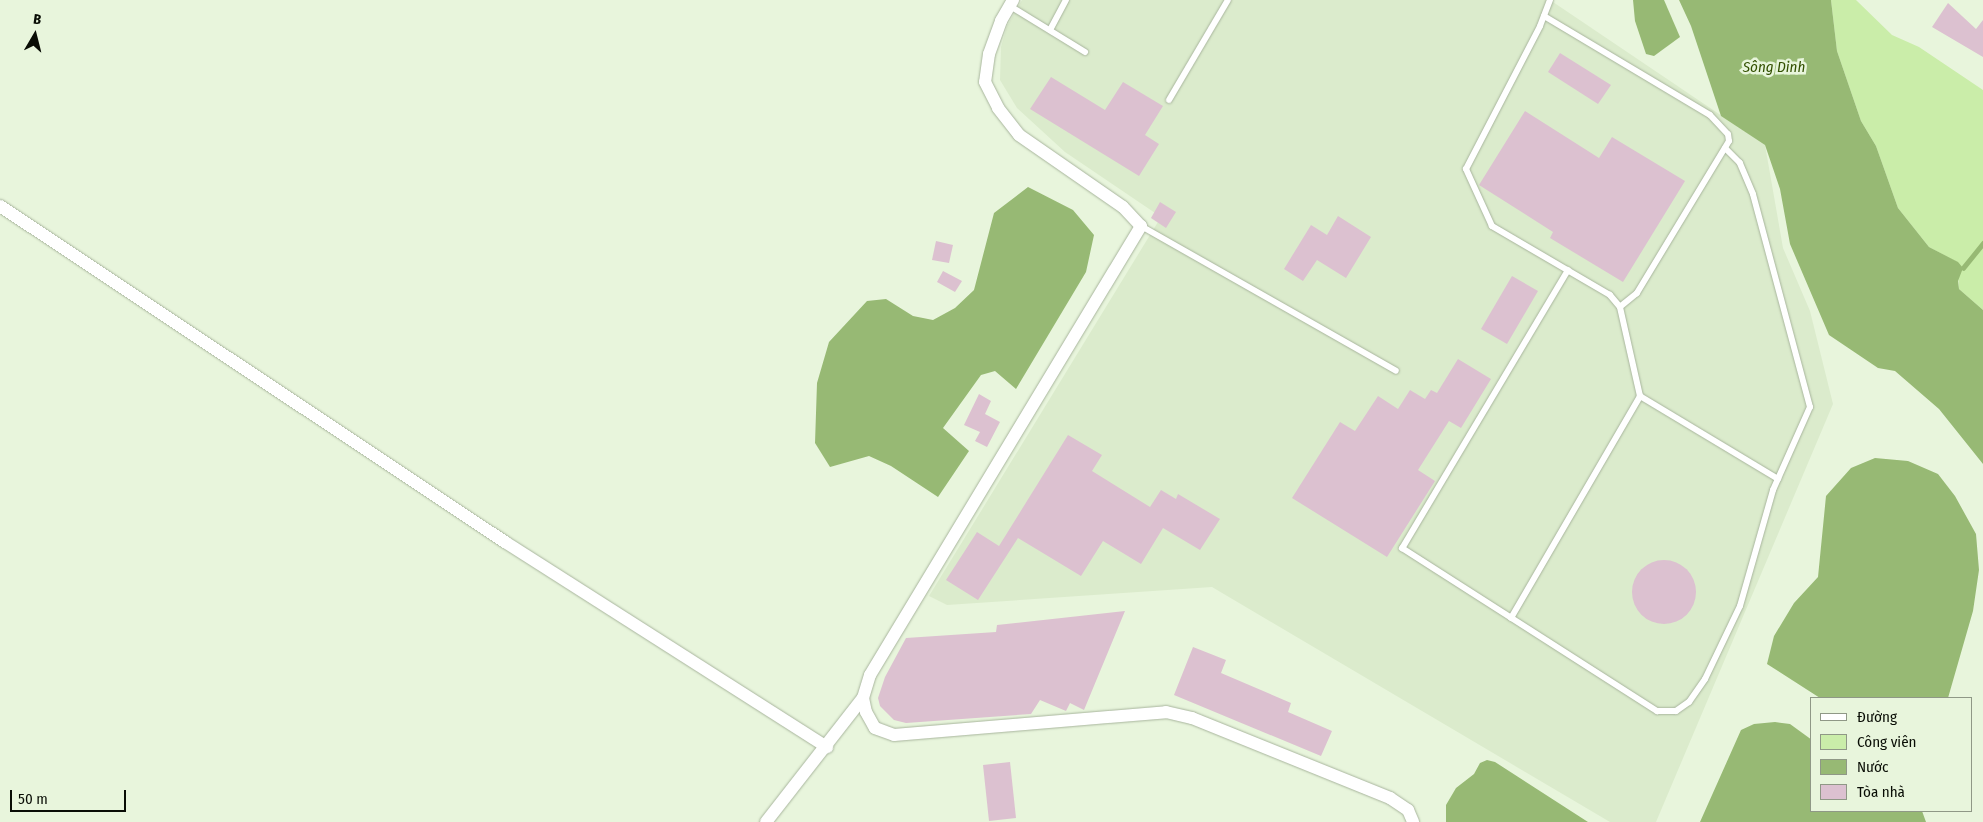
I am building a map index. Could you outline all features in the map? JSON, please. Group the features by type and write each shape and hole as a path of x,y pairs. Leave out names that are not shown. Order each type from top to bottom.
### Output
{"street":[{"path":"766,822 863,698 870,675 1141,226 1123,207 1019,135 998,108 985,82 989,54 1012,3"},
{"path":"0,206 505,542 826,747"},
{"path":"863,698 875,728 894,735 1166,712 1192,718 1390,798 1408,810 1414,822"}],"lane":[{"path":"1050,30 1066,0"},
{"path":"1169,100 1228,0"},
{"path":"1511,618 1640,396 1620,307 1610,295 1492,226 1466,169 1544,16 1550,0"},
{"path":"1012,3 1085,52"},
{"path":"1544,16 1710,115 1728,134 1724,148 1638,293 1620,307"},
{"path":"1568,270 1402,548 1658,711 1676,710 1689,702 1705,679 1740,606 1778,479 1810,407 1753,194 1740,163 1724,148"},
{"path":"1141,226 1396,371"},
{"path":"1640,396 1778,479"}],"shaded area":[{"path":"1022,0 1550,0 1765,145 1783,248 1810,311 1833,404 1656,822 1610,822 1212,587 947,605 929,596 1161,217 1065,152 1017,108 1000,80 1001,47 1007,26"}],"green space":[{"path":"1831,0 1856,0 1892,35 1919,47 1983,90 1983,310 1959,289 1957,262 1929,247 1898,208 1876,146 1861,121 1837,51"}],"water":[{"path":"1633,0 1664,0 1680,37 1654,56 1646,54 1635,21"},
{"name":"Sông Dinh","path":"1679,0 1831,0 1837,51 1861,121 1876,146 1898,208 1929,247 1958,262 1963,268 1958,281 1959,289 1983,310 1983,464 1939,409 1895,371 1878,368 1829,335 1790,244 1780,189 1765,145 1721,116 1691,26"},
{"path":"1028,187 1073,210 1094,235 1086,272 1016,389 995,371 981,375 943,428 969,451 938,497 891,466 869,456 830,467 815,443 817,383 829,342 867,301 886,299 913,316 933,320 955,308 974,290 994,213"},
{"path":"1875,458 1908,461 1938,474 1955,496 1976,534 1979,570 1973,611 1948,697 1818,697 1767,664 1774,636 1794,603 1818,577 1826,496 1851,468"},
{"path":"1775,722 1790,724 1810,739 1810,812 1922,812 1926,822 1700,822 1741,730 1754,724"},
{"path":"1487,760 1495,762 1588,822 1446,822 1446,805 1456,788 1474,774 1480,763"}],"building":[{"path":"1948,3 1976,29 1983,20 1983,57 1932,27"},
{"path":"1560,53 1611,85 1598,104 1548,72"},
{"path":"1051,77 1105,110 1123,82 1163,106 1145,135 1159,144 1139,176 1030,109"},
{"path":"1525,111 1599,158 1612,137 1685,181 1623,282 1550,238 1553,232 1479,185"},
{"path":"1160,202 1176,212 1166,228 1151,218"},
{"path":"1338,216 1371,237 1346,278 1317,260 1303,281 1284,269 1311,225 1327,235"},
{"path":"936,241 953,245 949,263 932,260"},
{"path":"943,271 962,281 955,292 937,282"},
{"path":"1512,276 1538,291 1507,344 1481,329"},
{"path":"1458,359 1491,379 1461,428 1449,421 1418,470 1435,481 1387,557 1292,498 1340,422 1355,431 1378,396 1398,409 1410,390 1425,399 1431,390 1437,393"},
{"path":"979,394 991,401 985,414 1000,422 987,447 975,441 980,432 964,425"},
{"path":"1068,435 1102,455 1092,471 1150,507 1161,490 1176,499 1178,494 1220,519 1200,550 1163,528 1141,564 1103,541 1081,576 1018,538 978,600 946,580 977,532 999,546"},
{"path":"1664,560 1676,563 1687,569 1693,580 1696,592 1693,604 1687,615 1676,621 1664,624 1652,621 1641,615 1635,604 1632,592 1635,580 1641,569 1652,563"},
{"path":"1125,611 1084,710 1070,703 1066,711 1040,700 1031,714 906,723 894,720 880,706 878,698 885,677 906,638 996,632 997,625"},
{"path":"1193,647 1226,660 1221,673 1291,703 1288,712 1332,731 1321,756 1174,695"},
{"path":"1010,762 1016,818 989,821 983,765"}],"waterway":[{"path":"1963,268 1983,243"}]}
